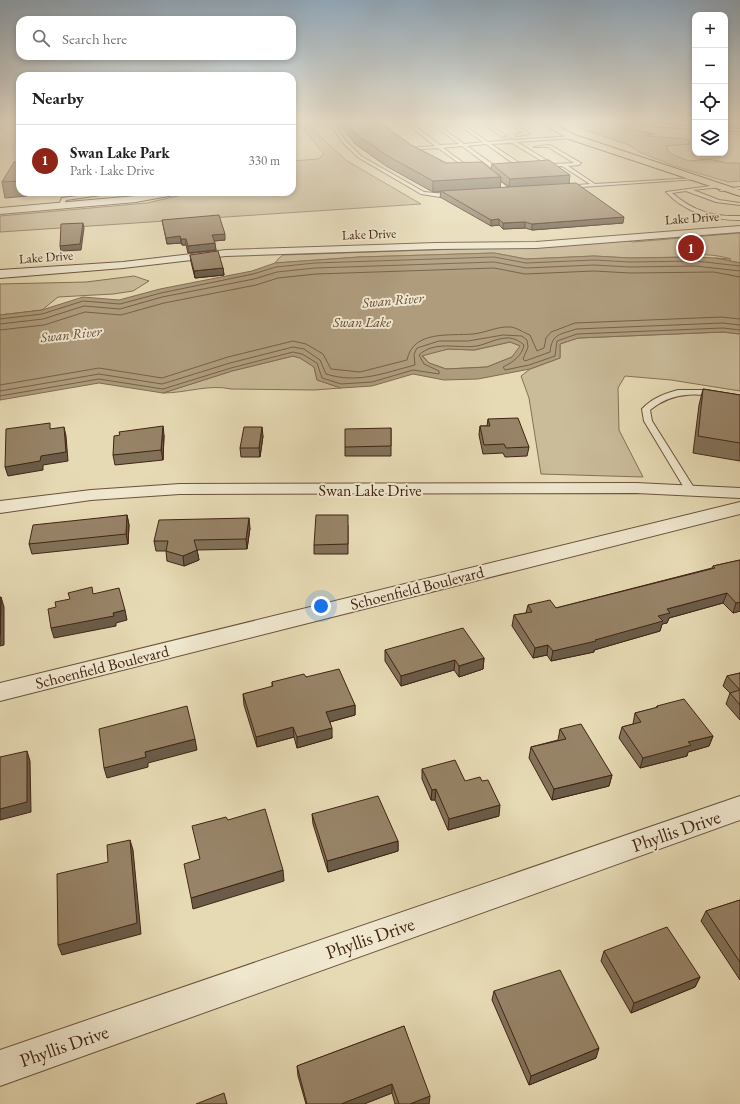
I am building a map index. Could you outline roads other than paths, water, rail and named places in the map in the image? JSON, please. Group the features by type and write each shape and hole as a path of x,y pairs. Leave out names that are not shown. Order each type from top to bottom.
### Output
{"main road":[{"path":"676,173 740,193"}],"street":[{"path":"0,211 60,207 136,199 148,196"},
{"name":"Lake Drive","path":"0,274 123,265 226,253 436,246 536,245 740,228"},
{"name":"Swan Lake Drive","path":"0,507 91,495 180,489 636,488 740,493"},
{"name":"Schoenfield Boulevard","path":"0,692 740,508"},
{"name":"Phyllis Drive","path":"0,1068 740,808"}],"lane":[{"path":"387,173 423,193 440,196 463,194"},
{"path":"490,173 509,191"},
{"path":"574,173 594,186"},
{"path":"563,188 695,179"},
{"path":"718,186 668,192 700,214 708,217 723,219 740,218"},
{"path":"697,194 740,188"},
{"path":"685,189 718,201 740,204"},
{"path":"501,192 517,191"},
{"path":"60,207 64,199 88,196"},
{"path":"691,491 648,421 646,409 655,399 670,393 693,392 740,398"}],"water":[{"name":"Swan Lake","path":"494,253 526,259 594,256 630,258 716,258 740,263 740,334 723,332 578,338 560,344 560,358 530,369 478,379 444,380 413,374 372,386 341,388 317,380 314,367 300,358 293,356 232,371 163,393 99,383 0,400 0,315 42,310 83,297 119,300 160,289 252,271 275,263 359,257","holes":["510,342 520,346 512,357 487,367 446,369 429,363 422,356 448,349 474,350"]}],"place":[{"name":"Swan Lake Park","path":"691,248"}],"water label":[{"name":"Swan River","path":"393,300"},
{"name":"Swan River","path":"71,334"}]}
